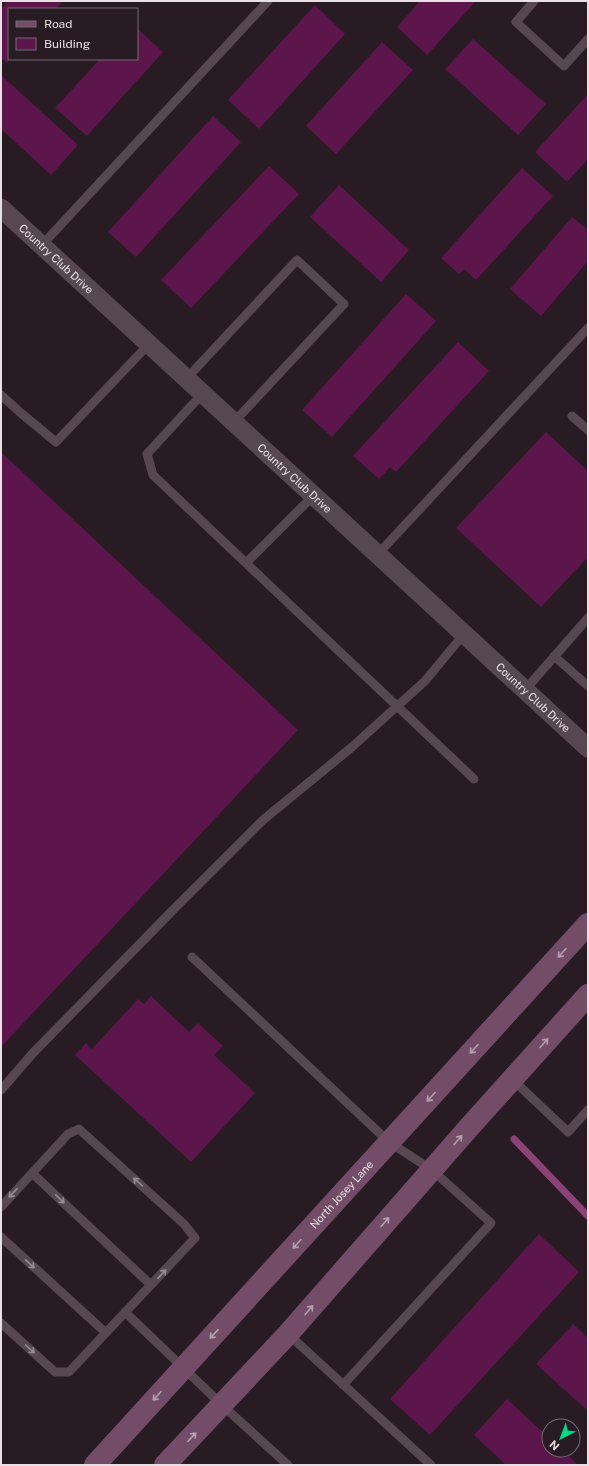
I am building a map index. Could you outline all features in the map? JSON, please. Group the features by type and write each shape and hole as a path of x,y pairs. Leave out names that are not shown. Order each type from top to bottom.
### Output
{"main road":[{"name":"North Josey Lane","path":"95,1465 588,924"},
{"path":"167,1464 288,1334 512,1079 588,995"}],"street":[{"name":"Country Club Drive","path":"1,208 588,748"}],"lane":[{"path":"42,245 268,1"},
{"path":"534,1 516,22 564,66 588,39"},
{"path":"187,378 297,260 344,304 234,422"},
{"path":"378,554 588,328"},
{"path":"1,395 56,442 149,344"},
{"path":"203,393 147,454 153,475 474,779"},
{"path":"572,416 588,430"},
{"path":"246,563 314,495"},
{"path":"525,690 588,618"},
{"path":"1,1090 33,1053 263,820 352,747 425,681 464,634"},
{"path":"554,656 588,686"},
{"path":"192,957 389,1142 432,1170 491,1223 343,1385"},
{"path":"512,1079 568,1132 588,1110"},
{"path":"1,1207 68,1134 80,1129 184,1224 195,1238 69,1372 56,1372 1,1323"},
{"path":"32,1173 151,1285"},
{"path":"1,1237 106,1333"},
{"path":"125,1312 222,1405 288,1465"},
{"path":"288,1334 431,1465"}],"building":[{"path":"8,1 63,1 57,8 8,8 8,60 9,60 7,63 1,58 1,9"},
{"path":"420,1 476,1 427,55 397,27"},
{"path":"315,5 345,34 259,129 228,100"},
{"path":"138,29 163,52 87,136 55,108 99,60 138,60"},
{"path":"473,39 546,104 518,135 445,69"},
{"path":"382,42 413,70 336,154 306,126"},
{"path":"1,75 78,145 51,175 1,129"},
{"path":"588,94 588,159 567,182 535,152"},
{"path":"213,116 241,142 136,257 108,232"},
{"path":"269,166 299,194 191,308 161,280"},
{"path":"522,168 553,196 476,280 464,269 459,274 441,258"},
{"path":"339,185 409,250 381,282 310,217"},
{"path":"572,217 588,230 588,261 541,316 510,289"},
{"path":"406,294 436,321 332,437 302,410"},
{"path":"458,342 489,371 396,472 390,467 379,479 353,456"},
{"path":"546,432 588,471 588,557 541,607 456,528"},
{"path":"1,452 298,730 1,1047"},
{"path":"151,996 189,1032 198,1023 223,1046 214,1055 255,1093 191,1162 75,1055 86,1043 92,1049 138,999 144,1004"},
{"path":"539,1234 579,1272 430,1435 390,1399"},
{"path":"573,1324 588,1338 588,1411 536,1364"},
{"path":"507,1399 541,1431 541,1458 571,1458 578,1465 506,1465 474,1435"}],"waterway":[{"path":"514,1139 588,1216"}]}
